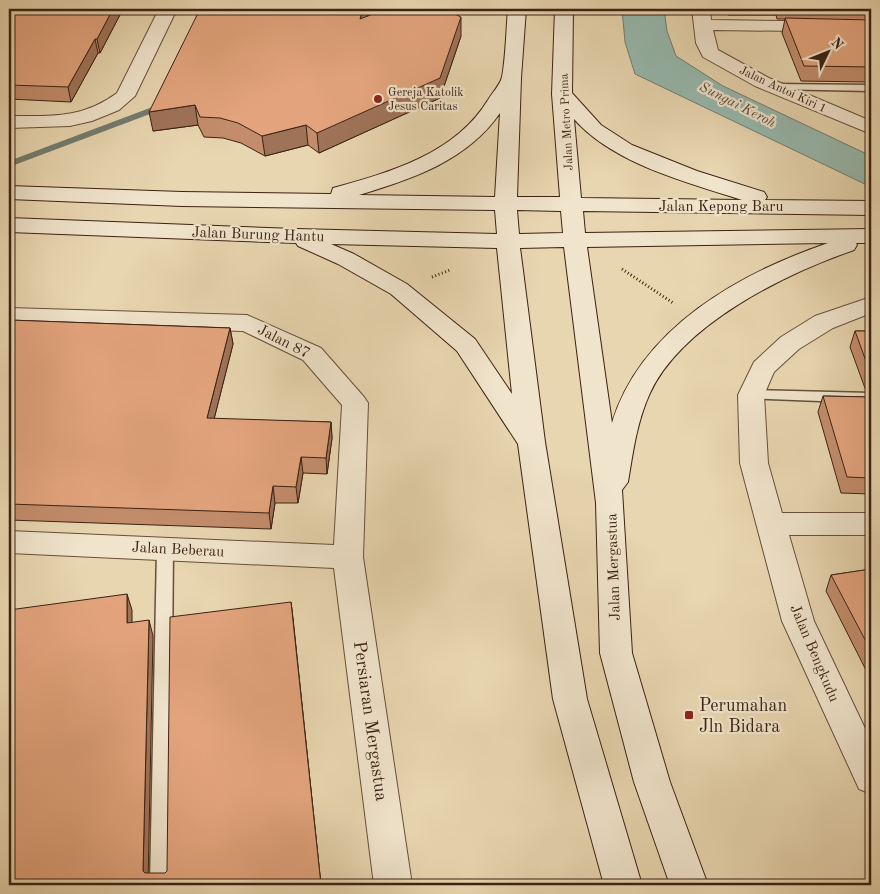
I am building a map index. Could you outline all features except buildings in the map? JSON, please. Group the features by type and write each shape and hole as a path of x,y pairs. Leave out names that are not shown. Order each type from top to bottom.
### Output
{"main road":[{"path":"9,122 69,122 91,116 118,102 124,96 168,9"},
{"path":"517,9 511,78 506,204 508,241 531,442 570,699 623,885"},
{"name":"Jalan Metro Prima","path":"564,9 562,94 574,240"},
{"path":"703,17 871,27"},
{"name":"Jalan Antoi Kiri 1","path":"703,17 705,44 710,53 774,87 871,128"},
{"path":"314,201 376,183 427,162 457,146 477,129 511,78"},
{"path":"562,94 594,129 626,149 688,176 787,206"},
{"path":"9,192 314,201 506,204"},
{"name":"Jalan Kepong Baru","path":"506,204 863,208"},
{"name":"Jalan Burung Hantu","path":"9,225 296,236 508,241 574,240"},
{"path":"296,236 346,259 399,289 466,345 531,442"},
{"path":"610,503 627,421 638,390 662,357 699,320 737,294 785,267 819,253 871,237"},
{"name":"Jalan Kepong Baru","path":"574,240 871,237"},
{"name":"Jalan Mergastua","path":"574,240 610,503 616,653 652,782 689,885"},
{"path":"751,395 763,368 790,343 824,322 871,305"},
{"name":"Jalan 87","path":"9,316 248,323 312,354 355,403 348,557"},
{"name":"Jalan Bengkudu","path":"751,395 754,463 798,621 871,778"},
{"path":"771,524 871,524"},
{"name":"Jalan Beberau","path":"9,542 348,557"},
{"name":"Persiaran Mergastua","path":"348,557 393,885"}],"lane":[{"path":"774,87 871,88"},
{"path":"751,395 871,398"},
{"path":"160,885 165,548"}],"path":[{"path":"621,268 699,320"}],"water":[{"name":"Sungai Keroh","path":"622,9 664,9 667,31 676,56 723,86 871,156 871,187 635,74 625,42"}],"waterway":[{"path":"9,164 163,106"}],"place":[{"name":"Gereja Katolik Jesus Caritas","path":"378,99"},
{"name":"Perumahan Jln Bidara","path":"689,715"}]}
